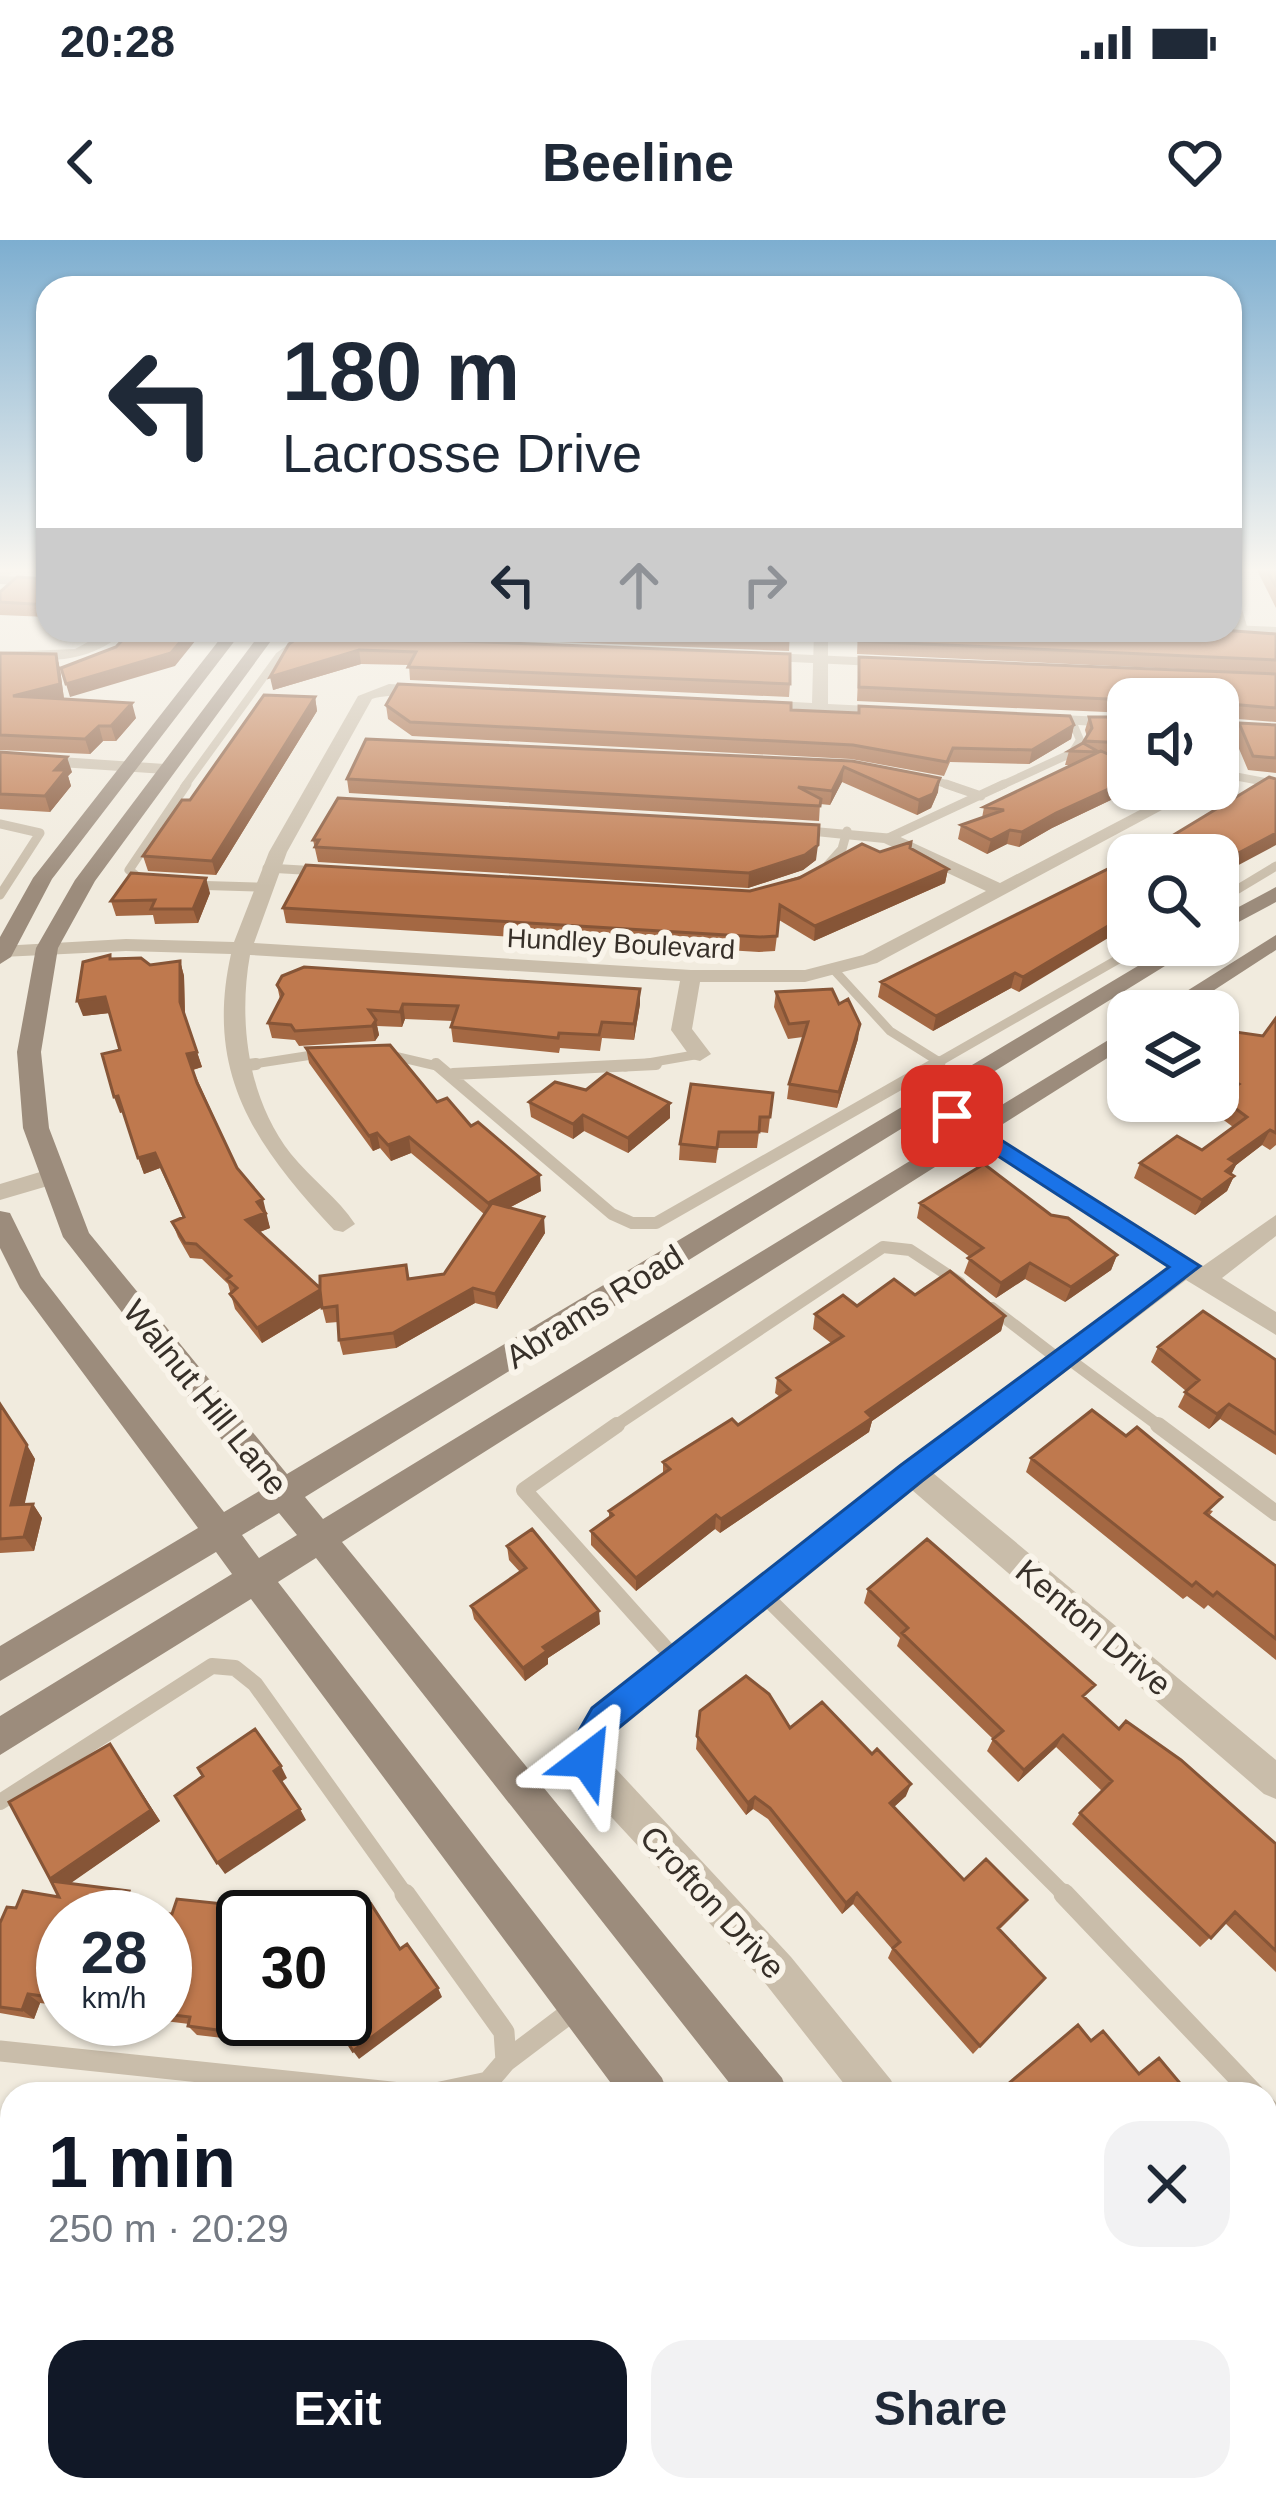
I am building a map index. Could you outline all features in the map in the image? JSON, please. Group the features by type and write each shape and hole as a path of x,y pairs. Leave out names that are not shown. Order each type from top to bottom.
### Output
{"main road":[{"path":"1,954 43,878 199,676"},
{"name":"Walnut Hill Lane","path":"236,676 85,880 47,948 29,1052 36,1128 50,1177 77,1237 756,2082"},
{"path":"1239,914 1276,892"},
{"path":"1199,990 1276,941"},
{"name":"Abrams Road","path":"0,1665 1153,966"},
{"name":"Abrams Road","path":"0,1737 1107,1048"},
{"name":"Walnut Hill Lane","path":"0,1220 30,1281 637,2082"}],"street":[{"path":"820,709 821,676"},
{"path":"343,1224 265,1132 233,1025 238,948 263,878 366,696 388,688 457,691"},
{"path":"730,704 912,713"},
{"path":"1026,718 1107,722"},
{"path":"1239,729 1276,730"},
{"path":"0,758 165,769"},
{"path":"308,801 332,802"},
{"name":"Hundley Boulevard","path":"1,954 47,948 238,948 761,979 835,971 1002,891 1154,810"},
{"path":"753,826 888,838 1002,891"},
{"path":"691,976 681,1030 700,1054"},
{"path":"928,1100 1276,1325"},
{"path":"0,1192 50,1177"},
{"name":"Crofton Drive","path":"867,2082 778,1970 587,1760 590,1741 604,1719 911,1473 1064,1359 1276,1223"},
{"name":"Kenton Drive","path":"911,1473 1276,1782"}],"lane":[{"path":"153,882 134,879 129,870 135,856 265,676"},
{"path":"888,838 1072,753 1080,740 1072,721"},
{"path":"341,741 364,742"},
{"path":"918,777 981,796"},
{"path":"1239,777 1276,784"},
{"path":"0,824 40,833 0,895"},
{"path":"814,874 838,856 847,831"},
{"path":"1239,888 1276,866"},
{"path":"172,885 337,872"},
{"path":"365,1052 403,1053 453,1074 544,1160 632,1223 673,1217 1107,966"},
{"path":"835,971 890,1031 941,1063"},
{"path":"242,1066 346,1051"},
{"path":"453,1074 513,1064 664,1066 700,1054"},
{"path":"677,1661 524,1490 540,1473 884,1247 910,1250 931,1261 1276,1513"},
{"path":"762,1593 1134,1964 1243,2082"},
{"path":"0,1802 212,1666 235,1668 255,1684 504,2032 506,2061"},
{"path":"488,2082 506,2061 579,2006"},
{"path":"0,2051 296,2082"}],"building":[{"path":"0,676 59,676 60,684 13,696 132,703 111,726 99,726 85,739 0,735"},
{"path":"63,676 95,676 66,684"},
{"path":"600,676 790,676 790,684"},
{"path":"859,676 1276,676 1276,708 1239,705 1239,678 1107,678 1107,699 859,687"},
{"path":"398,684 791,703 791,710 859,713 859,706 1070,716 1074,725 1032,750 953,748 947,762 853,745 410,722 386,705"},
{"path":"264,695 315,697 212,861 143,856 182,800 190,800"},
{"path":"1089,717 1107,717 1107,742 1084,741 1092,728"},
{"path":"1239,723 1276,725 1276,758 1253,756"},
{"path":"366,739 852,761 940,778 933,794 919,800 844,767 832,791 798,787 821,799 820,806 347,779"},
{"path":"1083,743 1099,752 1069,751"},
{"path":"1101,751 1107,754 1107,790 1022,832 1010,830 991,840 961,825 1004,810 984,807"},
{"path":"0,752 67,757 55,770 66,770 45,796 0,794"},
{"path":"1269,777 1276,779 1276,833 1239,853 1239,834 1175,834 1215,810 1239,810 1239,795"},
{"path":"338,798 819,825 818,845 805,855 749,873 315,847 319,840 313,840"},
{"path":"911,842 910,848 948,869 815,926 780,905 777,936 283,908 306,865 750,891 799,878 862,844 880,852"},
{"path":"1107,869 1107,927 1023,977 1015,973 936,1016 881,982"},
{"path":"131,873 206,878 193,909 151,909 155,900 111,901"},
{"path":"110,955 110,959 141,958 150,965 180,961 180,1002 197,1052 187,1054 197,1083 237,1168 263,1199 257,1202 265,1213 246,1220 320,1288 320,1276 406,1265 408,1279 444,1274 492,1203 544,1217 495,1294 473,1288 393,1333 339,1340 337,1306 322,1308 320,1290 257,1328 230,1294 237,1288 227,1279 231,1276 196,1244 185,1243 172,1222 184,1217 155,1153 138,1158 102,1054 120,1050 105,997 77,1001 83,962"},
{"path":"304,967 640,989 634,1024 602,1022 599,1035 559,1033 558,1038 451,1027 458,1006 403,1004 400,1012 369,1010 376,1020 372,1026 295,1031 291,1025 268,1023 283,994 277,985 282,976"},
{"path":"832,989 839,1004 848,999 860,1024 839,1092 789,1084 808,1022 789,1024 776,992"},
{"path":"1276,1018 1276,1133 1270,1130 1229,1159 1236,1163 1226,1171 1234,1176 1202,1200 1140,1163 1177,1136 1202,1150 1247,1117 1239,1111 1239,1032 1263,1036"},
{"path":"390,1045 437,1102 447,1098 471,1126 478,1122 540,1175 488,1203 409,1137 388,1145 377,1133 369,1136 306,1048"},
{"path":"607,1073 670,1103 628,1138 583,1115 573,1124 529,1102 555,1082 586,1090"},
{"path":"691,1084 773,1093 770,1117 760,1117 759,1132 719,1132 717,1148 680,1144"},
{"path":"984,1164 1051,1215 1068,1218 1117,1255 1071,1287 1030,1263 1001,1283 968,1258 983,1248 920,1203"},
{"path":"950,1271 1005,1316 866,1412 872,1418 721,1519 716,1515 636,1578 591,1531 613,1515 609,1511 670,1469 663,1462 732,1419 738,1425 790,1390 777,1378 843,1336 815,1314 843,1295 857,1306 894,1279 915,1295"},
{"path":"1203,1311 1276,1360 1276,1434 1229,1404 1217,1414 1185,1392 1199,1380 1158,1347"},
{"path":"0,1404 27,1445 11,1505 33,1504 24,1537 0,1539"},
{"path":"1092,1410 1126,1436 1137,1427 1222,1497 1205,1513 1276,1566 1276,1639 1217,1592 1213,1596 1196,1582 1192,1586 1031,1458"},
{"path":"532,1529 599,1611 543,1647 547,1651 523,1668 471,1606 526,1568 507,1546"},
{"path":"927,1539 1095,1685 1083,1696 1119,1729 1126,1721 1181,1760 1276,1844 1276,1951 1235,1912 1211,1938 1080,1813 1112,1781 1063,1735 1024,1770 993,1739 1003,1731 902,1633 908,1628 868,1589"},
{"path":"746,1676 769,1694 790,1728 822,1702 872,1754 877,1749 911,1784 890,1803 964,1880 986,1859 1027,1900 998,1928 1045,1978 980,2046 893,1948 900,1942 857,1893 846,1903 770,1808 755,1797 748,1803 697,1736 700,1711"},
{"path":"255,1729 281,1766 274,1771 300,1809 217,1863 175,1796 203,1776 198,1768"},
{"path":"110,1744 151,1810 50,1879 9,1802"},
{"path":"51,1881 121,1890 56,1890"},
{"path":"23,1891 36,1893 36,1995 28,1994 22,2010 0,2007 0,1923 7,1907 16,1908"},
{"path":"192,1901 216,1903 216,2030 192,2027"},
{"path":"372,1906 400,1949 407,1944 438,1988 372,2037"},
{"path":"1078,2025 1091,2041 1103,2031 1139,2074 1159,2058 1179,2082 1010,2082"}],"route":[{"path":"587,1760 590,1741 604,1719 911,1473 1187,1266 952,1116"}]}
